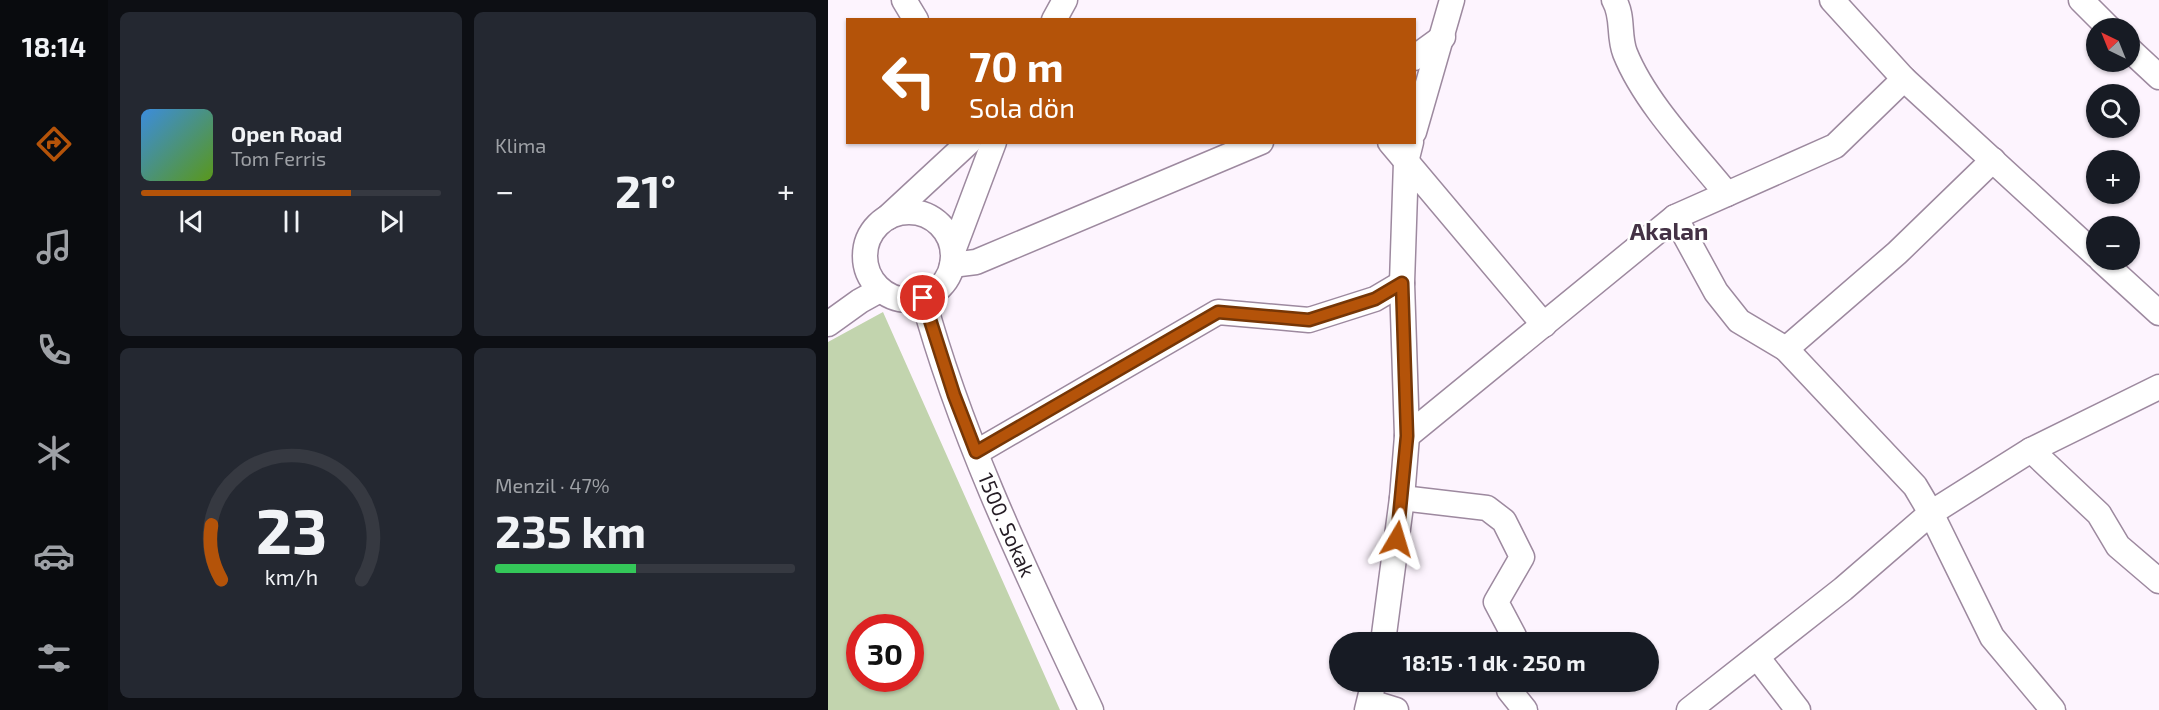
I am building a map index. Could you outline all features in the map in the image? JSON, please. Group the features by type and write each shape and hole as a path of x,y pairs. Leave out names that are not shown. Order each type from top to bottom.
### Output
{"street":[{"path":"903,0 915,18"},
{"path":"1055,18 1065,0"},
{"path":"1416,125 1452,0"},
{"path":"1614,0 1621,11 1624,52 1652,99 1727,194"},
{"path":"1832,0 1904,79 2086,246"},
{"path":"2081,0 2099,18"},
{"path":"1416,57 1443,37"},
{"path":"2140,59 2159,77"},
{"path":"1407,436 1675,217 1835,146 1904,79"},
{"path":"967,144 877,226 869,237 865,250 865,264 871,279 880,290 893,298 908,300 923,298 936,291 946,279 993,144"},
{"path":"952,258 976,262 1256,144"},
{"path":"1394,144 1408,152 1544,325"},
{"path":"1384,632 1402,498 1407,436 1402,283 1408,152"},
{"path":"1786,349 1897,253 1993,160"},
{"path":"888,217 908,212 928,216 939,224 948,236 952,258"},
{"path":"1675,217 1716,292 1739,321 1786,349 1914,486 1931,513 1992,637 2053,710"},
{"path":"2112,270 2159,313"},
{"path":"976,452 1218,312 1309,320 1375,299 1402,283"},
{"path":"828,324 860,300 880,290"},
{"name":"1500. Sokak","path":"923,298 954,395 1013,545 1091,710"},
{"path":"1689,710 1843,589 1931,513 2031,450 2159,387"},
{"path":"2031,450 2099,514 2118,546 2159,581"},
{"path":"1402,498 1487,508 1504,521 1522,557 1496,602 1512,632"},
{"path":"1757,657 1798,710"},
{"path":"1511,692 1525,710"},
{"path":"1370,698 1396,710"}],"green space":[{"path":"883,312 1060,710 828,710 828,342"}],"district":[{"name":"Akalan","path":"1669,232"}],"route":[{"path":"923,298 954,395 976,452 1218,312 1309,320 1375,299 1402,283 1407,436 1397,539"}]}
